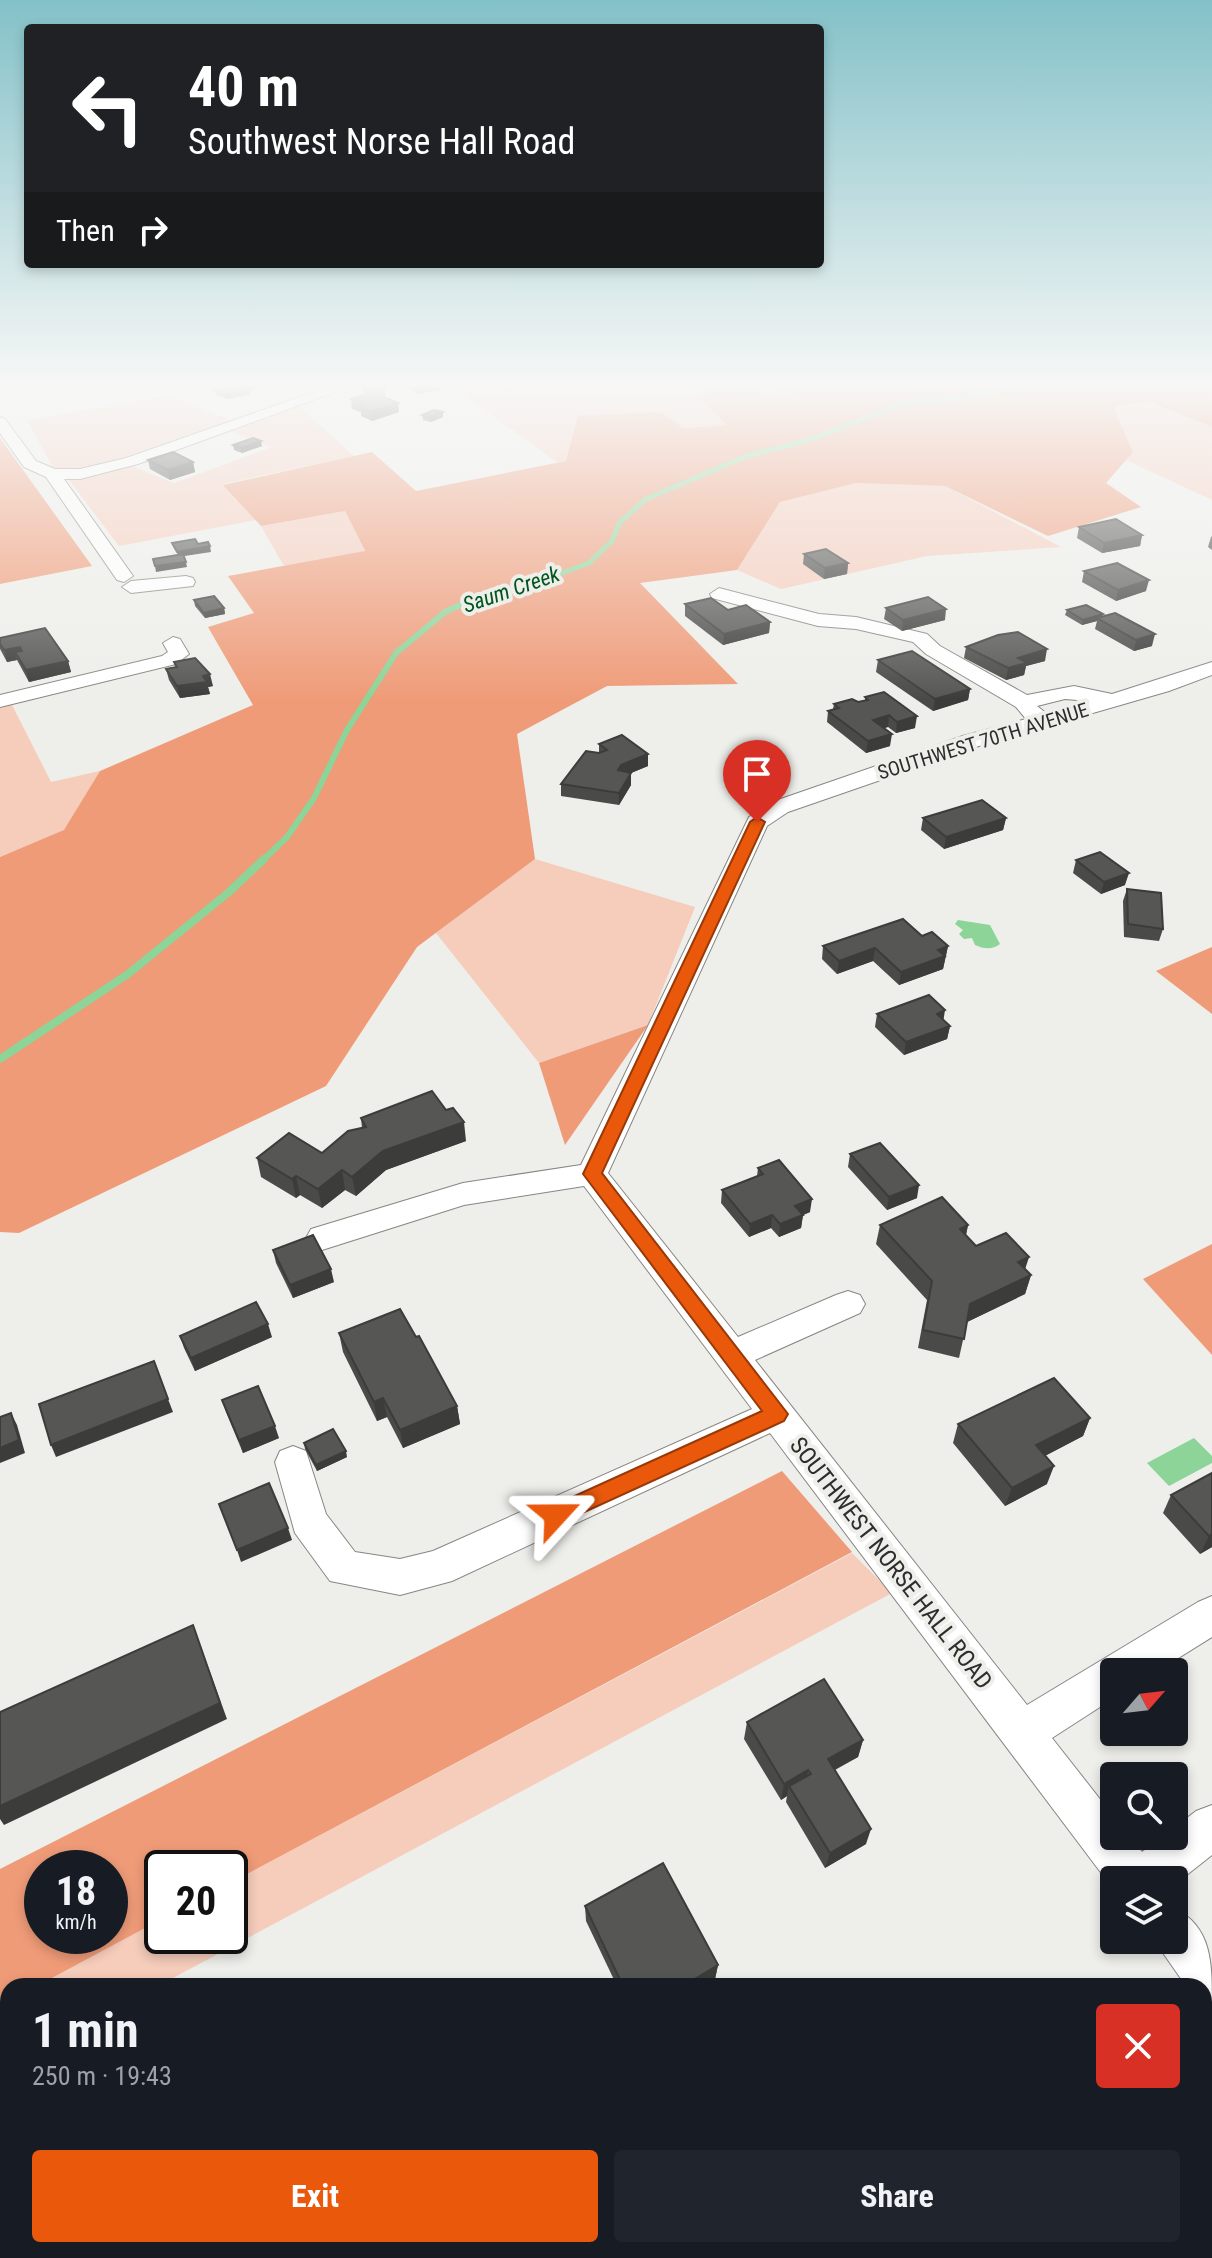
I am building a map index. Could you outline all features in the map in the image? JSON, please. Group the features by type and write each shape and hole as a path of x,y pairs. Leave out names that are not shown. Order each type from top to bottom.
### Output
{"street":[{"path":"61,489 128,581 186,582"},
{"path":"719,594 818,620 856,623 920,638 946,658 1025,703 1029,712 1042,720"},
{"path":"0,701 169,660 179,654 173,643"},
{"name":"SOUTHWEST 70TH AVENUE","path":"592,1174 757,822 780,807 971,741 1162,687 1212,668"},
{"path":"1025,703 1053,693 1081,690 1110,701"},
{"path":"322,1238 463,1194 592,1174"},
{"name":"SOUTHWEST NORSE HALL ROAD","path":"592,1174 1124,1866"},
{"path":"732,1355 848,1304"},
{"path":"293,1462 309,1521 344,1568 400,1577 438,1568 777,1414"},
{"path":"1142,1658 1212,1615"},
{"path":"1021,1733 1100,1684"},
{"path":"1161,1866 1212,1827"},
{"path":"1188,1949 1210,1978"}],"shaded area":[{"path":"0,489 37,489 92,566 0,584"},
{"path":"76,489 228,489 256,520 119,546"},
{"path":"227,489 831,489 780,502 737,570 640,583 738,684 607,686 517,734 535,859 417,947 326,1086 19,1233 0,1232 0,857 64,830 100,771 253,705 208,627 254,613 228,576 365,551 345,511 261,526"},
{"path":"831,489 951,489 1061,547 927,556 781,589 737,570 780,502"},
{"path":"952,489 1115,489 1141,507 1048,536"},
{"path":"1189,489 1212,489 1212,500"},
{"path":"345,511 365,552 284,566 261,526"},
{"path":"12,705 51,782 100,771 64,831 0,857 0,708"},
{"path":"535,859 695,907 648,1025 539,1063 436,933"},
{"path":"958,920 990,925 1000,944 985,948 975,945 972,938 964,939 959,934 963,930 955,924"},
{"path":"1212,947 1212,1014 1156,971"},
{"path":"648,1025 565,1145 539,1063"},
{"path":"1212,1244 1212,1355 1143,1279"},
{"path":"1194,1438 1212,1456 1212,1463 1169,1486 1147,1463"},
{"path":"782,1471 852,1552 248,1873 248,1850 144,1850 144,1929 128,1937 128,1850 37,1850"},
{"path":"852,1553 892,1593 248,1938 248,1873"},
{"path":"24,1857 24,1954 97,1954 52,1978 0,1978 0,1869"},
{"path":"144,1929 144,1954 218,1954 173,1978 52,1978 97,1954 128,1954 128,1937"}],"building":[{"path":"1116,519 1142,535 1104,543 1079,527"},
{"path":"195,539 198,544 208,542 210,546 177,552 172,543"},
{"path":"826,549 848,563 825,568 804,554"},
{"path":"183,554 186,562 155,566 153,559"},
{"path":"1117,563 1149,580 1118,590 1084,571"},
{"path":"214,596 224,608 204,613 194,600"},
{"path":"928,597 946,609 903,620 886,608"},
{"path":"711,598 728,610 746,605 770,622 724,634 685,604"},
{"path":"1086,605 1103,614 1083,620 1067,610"},
{"path":"1115,613 1155,634 1136,640 1097,618"},
{"path":"45,628 68,661 26,670 15,652 22,651 20,647 4,650 0,644 0,638"},
{"path":"1018,632 1047,649 1018,658 1027,663 1008,668 966,647 998,635"},
{"path":"912,651 970,689 935,699 878,660"},
{"path":"195,658 210,674 203,676 207,682 177,686 166,669 177,667 174,662"},
{"path":"884,692 917,716 897,722 889,715 873,720 892,734 868,741 828,711 839,708 834,704 852,699 858,702 868,700 865,697"},
{"path":"622,735 648,754 621,765 618,770 631,773 619,793 561,784 586,751 599,753 607,750 599,744"},
{"path":"982,800 1006,818 946,837 923,818"},
{"path":"1100,852 1129,873 1104,882 1076,860"},
{"path":"1127,889 1161,893 1163,929 1128,924"},
{"path":"903,919 922,936 932,932 948,946 938,950 945,956 901,972 875,948 839,961 823,946"},
{"path":"929,995 945,1010 937,1014 950,1026 906,1042 877,1014"},
{"path":"432,1091 446,1110 453,1108 464,1122 383,1151 352,1177 342,1170 318,1189 296,1176 292,1179 257,1158 289,1133 322,1153 348,1131 366,1127 361,1118"},
{"path":"880,1143 919,1185 889,1197 850,1154"},
{"path":"779,1160 812,1199 795,1206 803,1215 780,1224 772,1215 750,1224 722,1190 763,1174 758,1168"},
{"path":"942,1197 968,1225 960,1229 976,1246 1006,1233 1029,1257 1018,1262 1031,1275 970,1304 964,1339 923,1330 932,1281 880,1225"},
{"path":"313,1235 331,1269 290,1285 273,1250"},
{"path":"256,1302 268,1324 191,1358 180,1336"},
{"path":"400,1309 416,1337 419,1336 457,1406 400,1430 383,1398 374,1402 339,1333"},
{"path":"154,1361 168,1399 51,1445 39,1404"},
{"path":"1054,1378 1090,1418 1036,1445 1054,1466 1012,1488 958,1424"},
{"path":"258,1386 275,1426 239,1440 222,1400"},
{"path":"11,1413 19,1440 0,1448 0,1417"},
{"path":"333,1429 346,1451 316,1465 304,1443"},
{"path":"1212,1473 1212,1534 1209,1536 1171,1495"},
{"path":"269,1483 288,1528 237,1550 219,1504"},
{"path":"193,1625 220,1703 0,1806 0,1712"},
{"path":"824,1679 863,1740 828,1759 871,1829 830,1853 789,1786 811,1774 808,1770 784,1784 747,1722"},
{"path":"663,1863 718,1965 696,1978 619,1978 585,1906"}],"waterway":[{"name":"Saum Creek","path":"515,590 589,563 612,541 620,522 646,499 669,489"},
{"name":"Saum Creek","path":"262,861 287,837 314,798 347,730 396,653 445,612 473,599 515,590"},
{"name":"Saum Creek","path":"510,592 515,590"},
{"name":"Saum Creek","path":"0,1059 128,974 229,892 264,859"}],"route":[{"path":"556,1515 777,1414 592,1174 757,822"}]}
